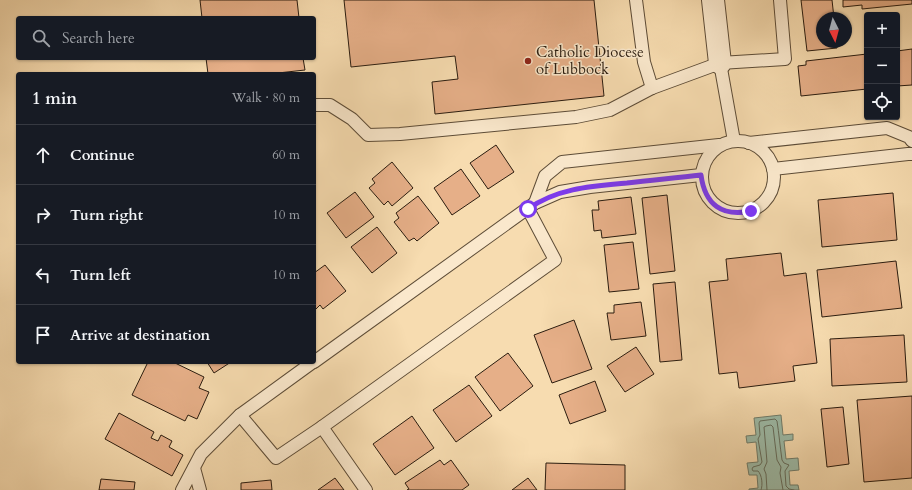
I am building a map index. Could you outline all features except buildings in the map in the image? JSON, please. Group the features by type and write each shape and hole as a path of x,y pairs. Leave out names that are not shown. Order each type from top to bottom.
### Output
{"street":[{"path":"713,0 720,63"}],"lane":[{"path":"636,0 644,62 652,88"},
{"path":"316,105 330,105 352,120 368,135 400,134 576,117 610,110 652,88 720,63 785,59 780,0"},
{"path":"720,63 734,141"},
{"path":"748,143 887,128 909,137 912,141"},
{"path":"240,415 276,458 322,427 555,260 531,206 545,176 562,162 720,145 731,141 743,141 754,144 764,152 773,169 774,184 769,196 762,205 751,211 739,214 727,212 716,207 708,198 702,187 701,175 704,163 710,153 720,145"},
{"path":"773,169 912,154"},
{"path":"316,361 531,206 560,192 590,187 701,175"},
{"path":"182,490 201,454 240,415 311,364"},
{"path":"322,427 366,490"},
{"path":"194,468 200,490"}],"water":[{"path":"781,415 783,435 793,434 793,440 784,441 786,459 798,458 799,470 789,471 790,485 798,485 799,490 749,490 758,488 757,475 749,475 747,463 758,462 756,442 747,443 746,436 756,435 754,418"}],"place":[{"name":"Catholic Diocese of Lubbock","path":"528,61"}],"route":[{"path":"528,209 535,203 560,192 590,187 701,175 702,187 708,198 716,207 727,212 739,214 751,211"}]}
